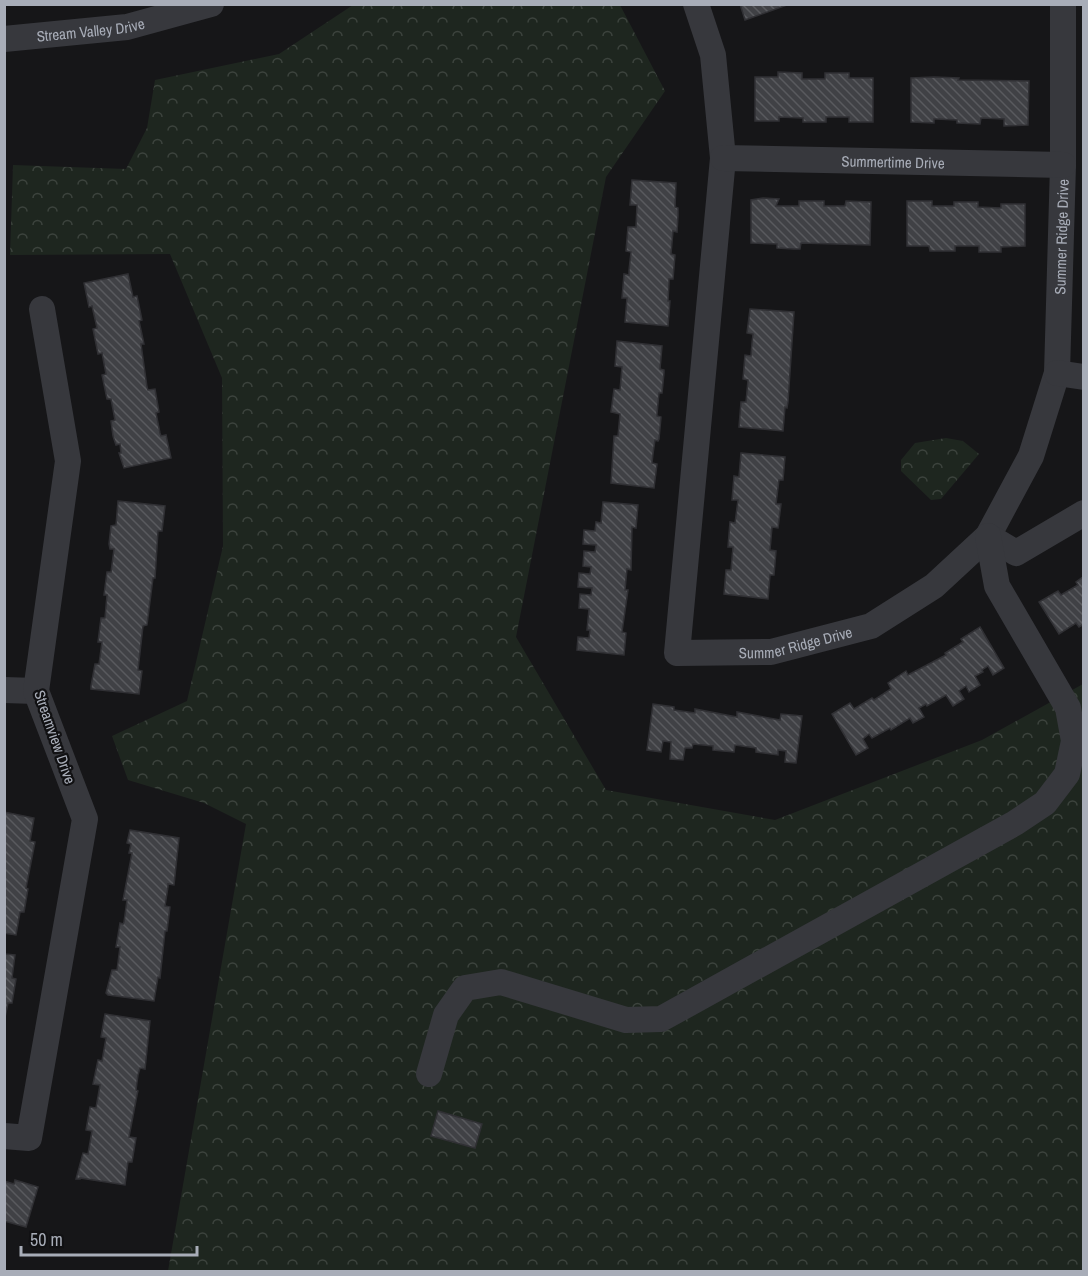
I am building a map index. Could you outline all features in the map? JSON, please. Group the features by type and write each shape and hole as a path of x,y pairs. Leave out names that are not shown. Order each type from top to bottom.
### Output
{"street":[{"name":"Stream Valley Drive","path":"4,39 127,27 211,4"},
{"name":"Summer Ridge Drive","path":"696,4 713,55 723,158 677,653 771,652 871,626 934,586 988,536 1031,456 1058,373 1063,165 1063,4"},
{"name":"Summertime Drive","path":"723,158 1063,165"},
{"name":"Streamview Drive","path":"4,1136 29,1137 85,819 36,690 68,461 42,309"},
{"path":"1058,373 1083,377"},
{"path":"988,536 1016,553 1083,513"},
{"path":"429,1074 446,1015 465,988 501,982 626,1020 661,1019 1005,829 1045,803 1066,774 1074,741 1068,708 997,586 988,536"},
{"path":"4,690 36,690"}],"green space":[{"path":"353,5 620,5 665,91 606,177 516,637 606,790 775,820 982,740 1083,684 1083,1271 168,1271 246,824 204,803 128,780 112,736 187,701 223,546 222,378 170,254 10,255 13,165 126,169 147,128 155,80 279,54"},
{"path":"946,438 963,441 979,454 941,499 931,500 901,471 901,460 915,443"}],"building":[{"path":"740,4 787,4 787,5 745,20"},
{"path":"778,72 802,73 802,79 825,79 825,73 849,73 849,78 873,78 873,122 849,122 849,117 826,117 826,122 803,122 803,118 779,117 779,121 755,121 755,77 778,77"},
{"path":"911,78 959,78 958,80 1029,81 1028,125 1004,126 1004,119 981,118 980,124 936,119 934,123 911,122"},
{"path":"632,180 676,183 675,207 678,208 678,216 677,232 673,231 671,254 675,255 673,279 669,279 668,326 625,322 627,298 622,298 624,274 629,275 631,252 626,251 628,227 636,227 637,205 630,205"},
{"path":"779,199 776,206 799,206 799,201 824,201 824,206 845,206 846,201 871,202 870,245 801,243 800,249 794,249 777,248 777,244 751,243 751,200"},
{"path":"907,201 932,201 932,206 954,206 954,202 978,202 978,207 1001,208 1001,204 1025,204 1025,246 1001,247 1001,252 979,252 979,246 955,246 955,251 930,251 929,246 907,246"},
{"path":"128,274 133,297 137,296 142,320 139,321 144,344 141,344 147,387 148,390 155,389 160,433 161,436 166,435 171,458 124,468 119,453 121,453 120,444 116,445 113,436 111,421 115,420 111,399 107,399 102,375 106,374 102,353 98,354 93,329 97,328 92,306 89,307 84,283"},
{"path":"750,309 794,312 788,402 787,408 785,407 783,431 739,427 741,402 746,402 748,380 743,379 745,355 751,356 753,334 747,333"},
{"path":"617,341 662,346 660,369 664,370 664,373 657,414 661,417 659,439 655,440 652,463 657,464 654,488 611,483 614,436 618,436 620,414 611,412 614,389 620,390 622,367 615,366"},
{"path":"741,453 785,457 783,480 779,480 776,504 781,504 778,528 772,527 770,550 776,551 774,575 770,575 768,599 724,594 726,570 731,570 733,547 728,547 730,522 735,523 738,500 732,500 734,476 739,477"},
{"path":"118,501 165,506 162,531 158,531 155,578 153,578 147,625 143,626 138,670 142,671 139,694 91,689 95,664 99,664 102,642 98,642 101,618 105,618 107,595 104,595 107,572 111,572 114,549 110,549 109,544 111,526 116,525"},
{"path":"603,502 638,505 636,528 632,527 631,570 627,569 625,590 628,590 622,632 626,633 624,655 577,650 578,637 589,638 590,630 587,630 589,609 579,608 580,594 591,595 592,588 578,587 579,573 590,574 591,567 583,566 584,551 595,552 596,545 583,544 584,530 595,531 596,522 601,523"},
{"path":"1083,577 1084,624 1079,627 1076,623 1059,634 1039,602 1058,591 1061,595 1078,585 1076,582"},
{"path":"980,627 1004,668 993,675 988,666 982,670 983,672 975,676 980,685 969,692 966,686 959,691 964,699 953,706 946,695 919,708 924,717 913,723 910,718 872,738 869,734 863,739 868,748 856,755 832,714 850,703 854,709 872,698 874,700 891,689 888,683 906,671 908,675 946,655 945,653 963,642 961,639"},
{"path":"653,704 674,707 674,710 695,713 695,709 737,717 737,712 780,720 781,714 802,716 796,763 785,762 786,751 778,750 778,755 756,752 756,748 735,745 734,752 713,750 713,746 693,744 692,748 685,748 683,760 670,759 671,742 663,741 661,752 647,750"},
{"path":"4,812 34,818 30,841 35,842 26,888 28,889 24,912 20,912 16,935 4,933"},
{"path":"130,830 179,838 174,885 168,884 165,906 170,907 160,978 158,977 154,1001 106,993 112,970 117,970 120,947 116,947 120,923 124,922 127,900 123,900 132,853 129,853 131,844 127,843"},
{"path":"4,954 15,955 12,978 16,979 12,1003 8,1003 4,1022"},
{"path":"105,1014 150,1021 145,1069 140,1068 138,1075 136,1090 138,1091 129,1137 136,1138 132,1162 128,1162 125,1185 76,1179 83,1153 88,1154 92,1131 86,1130 90,1107 96,1108 100,1085 93,1084 98,1060 102,1061 106,1038 101,1037"},
{"path":"438,1111 482,1124 475,1148 431,1136"},
{"path":"15,1180 38,1187 26,1227 4,1221 4,1181 14,1184"}]}
